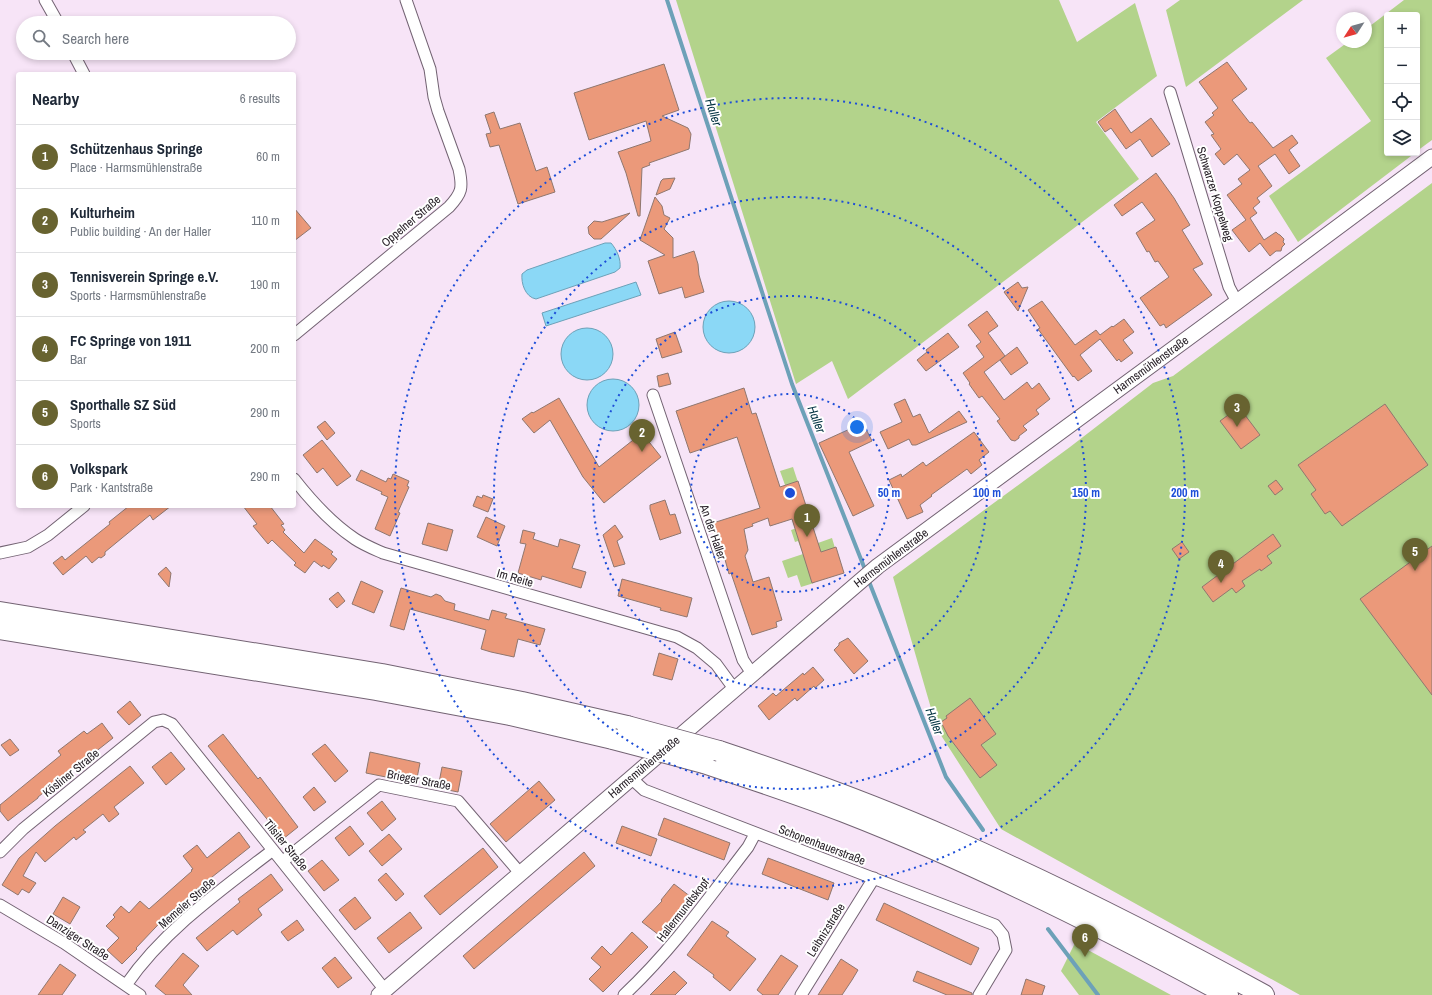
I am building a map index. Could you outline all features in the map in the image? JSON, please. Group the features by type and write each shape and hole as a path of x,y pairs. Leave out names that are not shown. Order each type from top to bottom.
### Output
{"highway":[{"path":"0,612 389,676 522,702 620,732 711,757 780,771 842,794 951,839 1052,886 1264,995"},
{"path":"4,630 376,690 510,715 620,732"},
{"path":"711,757 943,853 1053,905 1187,972 1228,995"}],"street":[{"path":"46,0 54,16"},
{"name":"Oppelner Straße","path":"296,333 449,208 457,199 462,190 462,180 459,169 434,97 430,69 406,0"},
{"path":"77,60 83,72"},
{"name":"Schwarzer Koppelweg","path":"1170,92 1229,287 1237,302"},
{"name":"Harmsmühlenstraße","path":"384,993 878,566 1432,157"},
{"name":"An der Haller","path":"653,395 742,660 753,674"},
{"name":"Im Reite","path":"296,481 309,498 331,521 356,540 383,553 677,637 697,648 716,664 735,690"},
{"path":"0,553 28,547 48,535 82,508"},
{"name":"Tilsiter Straße","path":"163,720 172,724 283,861 384,993"},
{"name":"Kösliner Straße","path":"0,852 23,829 154,722 163,720"},
{"name":"Schopenhauerstraße","path":"631,778 644,790 995,926 1003,935 1006,950 979,995"},
{"name":"Brieger Straße","path":"283,861 379,785 458,801 520,874"},
{"name":"Hallermundtskopf","path":"624,995 644,976 681,935 748,847 755,834"},
{"name":"Memeler Straße","path":"126,985 133,975 181,924 216,894 273,850"},
{"name":"Leibnizstraße","path":"801,995 874,878"},
{"name":"Danziger Straße","path":"0,904 60,940 140,995"}],"green space":[{"path":"676,0 1059,0 1077,42 1135,3 1157,76 1096,122 1139,179 848,399 832,361 796,384"},
{"path":"1180,0 1303,0 1186,87 1166,10"},
{"path":"1404,0 1432,0 1432,140 1420,149 1420,12 1388,12"},
{"path":"1384,15 1384,156 1411,156 1298,242 1269,196 1371,121 1326,58 1340,48 1372,48 1372,24"},
{"path":"1432,183 1432,995 1300,995 1001,829 937,729 893,577 1070,447 1153,383 1173,376"},
{"path":"793,467 818,543 832,538 838,558 809,568 814,583 801,587 797,575 788,578 782,561 803,554 798,541 795,542 791,530 800,527 780,471"},
{"path":"1075,943 1171,995 1079,995 1061,971"}],"water":[{"path":"605,243 611,243 618,255 620,268 615,272 536,299 532,298 526,293 523,285 522,274 527,270"},
{"path":"636,282 641,295 546,326 542,313"},
{"path":"729,301 743,305 751,313 755,327 751,341 743,349 729,353 715,349 707,341 703,327 707,313 715,305"},
{"path":"587,328 597,330 605,336 611,344 613,354 611,364 605,372 597,378 587,380 577,378 569,372 563,364 561,354 563,344 569,336 577,330"},
{"path":"613,379 623,381 631,387 637,395 639,405 637,415 631,423 623,429 613,431 603,429 595,423 589,415 587,405 589,395 595,387 603,381"}],"building":[{"path":"1227,62 1247,89 1232,100 1250,123 1252,122 1273,148 1292,135 1298,143 1289,150 1300,166 1289,174 1275,154 1258,166 1272,186 1257,198 1260,202 1253,208 1257,213 1250,218 1264,240 1276,232 1284,239 1283,242 1285,244 1281,251 1276,251 1270,256 1260,243 1249,252 1232,230 1246,220 1227,195 1242,184 1238,179 1250,170 1237,154 1224,165 1215,154 1221,149 1211,135 1214,134 1205,122 1214,115 1212,113 1218,108 1199,82"},
{"path":"664,64 679,110 662,116 688,128 691,134 689,149 649,163 650,165 642,168 640,216 638,216 626,173 618,152 651,141 646,121 589,140 574,93"},
{"path":"1115,109 1131,133 1151,118 1170,144 1152,157 1140,139 1126,149 1111,128 1105,132 1098,122"},
{"path":"494,112 500,129 520,123 536,171 547,167 555,192 518,204 499,145 490,147 486,134 491,133 485,115"},
{"path":"1156,173 1174,198 1190,225 1182,230 1203,264 1193,269 1212,295 1166,328 1164,324 1160,326 1140,298 1169,277 1158,261 1155,262 1149,251 1147,252 1136,233 1155,220 1142,202 1122,216 1114,205"},
{"path":"675,178 670,189 656,195 663,179"},
{"path":"655,197 662,206 664,215 670,218 664,229 673,238 673,258 694,251 704,292 685,298 682,287 659,294 648,261 665,255 640,240"},
{"path":"296,210 311,228 296,239"},
{"path":"630,213 601,239 594,239 589,234 588,227 594,221 602,222"},
{"path":"1018,282 1022,288 1028,287 1018,311 1004,292"},
{"path":"1042,301 1075,345 1096,330 1100,335 1124,319 1134,332 1123,340 1133,353 1121,362 1119,359 1117,361 1100,339 1080,355 1092,371 1078,381 1074,376 1073,377 1038,329 1040,328 1028,310"},
{"path":"987,311 998,326 988,333 1005,356 984,372 1004,400 1027,382 1032,389 1039,383 1050,399 1036,410 1039,414 1023,426 1027,430 1015,441 1011,440 997,421 1000,419 982,396 979,398 963,373 984,357 976,346 981,342 968,325"},
{"path":"675,332 682,352 662,358 656,339"},
{"path":"948,333 959,347 926,371 917,360 927,352 926,350"},
{"path":"1017,347 1028,363 1011,375 1000,360"},
{"path":"668,373 671,384 659,387 657,376"},
{"path":"744,388 752,414 756,413 780,487 798,481 821,552 836,547 844,573 812,583 792,519 770,526 768,518 752,524 753,526 744,529 748,550 745,556 753,582 769,577 782,620 776,622 777,627 752,635 731,573 729,574 719,538 713,523 760,508 737,437 690,453 676,411"},
{"path":"559,398 599,467 642,433 661,457 604,503 583,477 550,420 534,433 522,419"},
{"path":"905,399 913,417 920,414 929,433 959,411 967,422 916,445 912,445 909,439 888,449 880,432 902,422 894,404"},
{"path":"1385,404 1428,465 1342,526 1330,511 1325,514 1311,494 1316,490 1298,465"},
{"path":"1239,407 1260,435 1241,449 1220,421"},
{"path":"325,421 335,433 327,440 317,427"},
{"path":"863,423 872,441 849,452 874,506 853,516 819,443"},
{"path":"974,432 989,452 979,460 982,465 971,474 967,469 931,495 932,496 920,505 923,512 907,519 889,480 901,474 902,477 923,462 926,466"},
{"path":"322,440 351,476 337,486 323,468 317,473 303,455"},
{"path":"361,470 386,482 388,478 391,479 393,474 409,481 407,486 409,487 398,512 400,513 390,536 375,529 388,497 381,494 382,492 356,480"},
{"path":"1276,480 1283,489 1275,495 1268,486"},
{"path":"483,495 493,499 488,512 473,506 477,496 482,498"},
{"path":"665,500 670,515 675,514 681,533 660,540 650,505"},
{"path":"126,508 168,508 153,520 150,515 105,552 105,555 101,558 99,557 92,563 86,556 63,575 53,563 62,556 65,560 110,524 109,522"},
{"path":"245,508 272,508 284,524 281,525 285,530 283,532 304,553 315,539 333,552 331,554 337,559 329,569 323,565 322,567 314,561 305,573 294,565 296,563 272,540 268,544 253,526 257,524"},
{"path":"486,517 505,526 497,546 477,537"},
{"path":"428,523 453,530 447,551 422,544"},
{"path":"615,525 623,537 617,541 625,564 614,567 603,535"},
{"path":"523,530 535,533 533,539 558,547 560,539 580,545 572,568 586,572 581,588 542,576 541,580 518,573 526,544 520,543"},
{"path":"1273,534 1281,546 1267,556 1272,563 1261,571 1260,569 1242,581 1245,586 1236,593 1232,588 1213,602 1202,587"},
{"path":"1182,542 1189,552 1179,559 1172,549"},
{"path":"1432,546 1432,695 1360,599"},
{"path":"166,567 171,573 169,587 158,574"},
{"path":"622,579 692,598 687,617 618,596"},
{"path":"361,581 383,591 374,613 352,604"},
{"path":"401,588 431,597 436,594 441,596 445,601 455,604 454,610 489,620 492,610 507,614 505,618 545,629 540,645 518,639 514,657 491,652 481,649 486,630 410,609 404,630 390,626"},
{"path":"338,592 345,601 337,608 329,599"},
{"path":"848,638 868,661 854,674 834,650 839,643"},
{"path":"659,653 678,659 672,680 653,675"},
{"path":"813,667 824,680 815,688 814,686 797,701 795,698 769,720 758,706 773,693 776,696 803,673 804,675"},
{"path":"970,698 996,734 981,745 997,765 980,778 948,736 941,722 947,718 946,716"},
{"path":"130,701 141,715 129,725 117,712"},
{"path":"102,723 113,738 8,821 0,811 0,805 61,755 58,751 84,731 87,734"},
{"path":"223,734 258,779 260,777 298,827 283,839 208,746"},
{"path":"10,739 19,750 10,756 1,745"},
{"path":"325,744 348,771 335,782 312,754"},
{"path":"171,752 185,769 166,785 152,767"},
{"path":"370,752 420,763 416,783 366,773"},
{"path":"130,766 144,783 114,807 119,814 109,822 103,814 83,830 86,832 76,840 74,837 45,862 36,852 23,876 36,883 29,893 22,889 18,895 2,885 19,858 55,826"},
{"path":"442,767 462,771 458,792 438,788"},
{"path":"539,781 555,800 506,842 490,824"},
{"path":"314,787 326,802 314,811 303,797"},
{"path":"382,801 396,819 382,831 367,813"},
{"path":"664,818 730,843 724,860 658,835"},
{"path":"350,826 364,844 349,856 335,838"},
{"path":"622,826 657,839 651,856 616,843"},
{"path":"239,832 250,847 188,896 189,897 174,910 173,909 122,964 107,950 119,938 106,926 115,917 113,915 121,906 129,913 140,901 149,909 192,871 191,870 193,869 183,856 197,845 207,858"},
{"path":"389,834 402,849 382,866 369,851"},
{"path":"483,848 498,867 440,915 424,896"},
{"path":"584,852 595,866 474,969 463,956"},
{"path":"768,858 834,883 828,900 762,874"},
{"path":"322,860 339,880 324,891 308,871"},
{"path":"386,873 404,894 396,901 378,880"},
{"path":"271,874 283,890 258,909 262,915 237,935 233,930 207,951 196,938 240,902 238,899"},
{"path":"674,884 691,897 659,935 642,922 662,901 661,900"},
{"path":"63,897 80,907 70,924 53,914"},
{"path":"355,897 371,918 355,930 339,910"},
{"path":"884,903 979,948 971,965 876,920"},
{"path":"410,912 422,928 389,953 377,938"},
{"path":"297,920 304,930 288,941 281,932"},
{"path":"712,921 729,932 726,936 756,959 730,991 713,977 714,975 687,955"},
{"path":"632,932 648,947 603,992 589,979 601,967 591,958 602,946 611,955"},
{"path":"183,953 199,966 183,985 192,995 166,995 155,986"},
{"path":"781,955 798,966 778,995 763,995 757,990"},
{"path":"335,957 352,978 338,988 322,968"},
{"path":"841,959 858,970 852,980 842,995 818,995"},
{"path":"60,964 76,975 62,995 38,995"},
{"path":"674,971 687,983 675,995 650,995"},
{"path":"917,971 972,993 972,995 947,995 913,981"},
{"path":"1026,979 1045,986 1042,995 1021,995"}],"waterway":[{"name":"Haller","path":"667,0 792,384 866,572"},
{"name":"Haller","path":"868,579 946,777 983,830"},
{"name":"Haller","path":"1048,929 1098,995"}],"place":[{"name":"Tennisverein Springe e.V.","path":"1237,427"},
{"name":"Kulturheim","path":"642,452"},
{"name":"Schützenhaus Springe","path":"807,537"},
{"name":"Sporthalle SZ Süd","path":"1415,571"},
{"name":"FC Springe von 1911","path":"1221,583"},
{"name":"Volkspark","path":"1085,957"}]}
